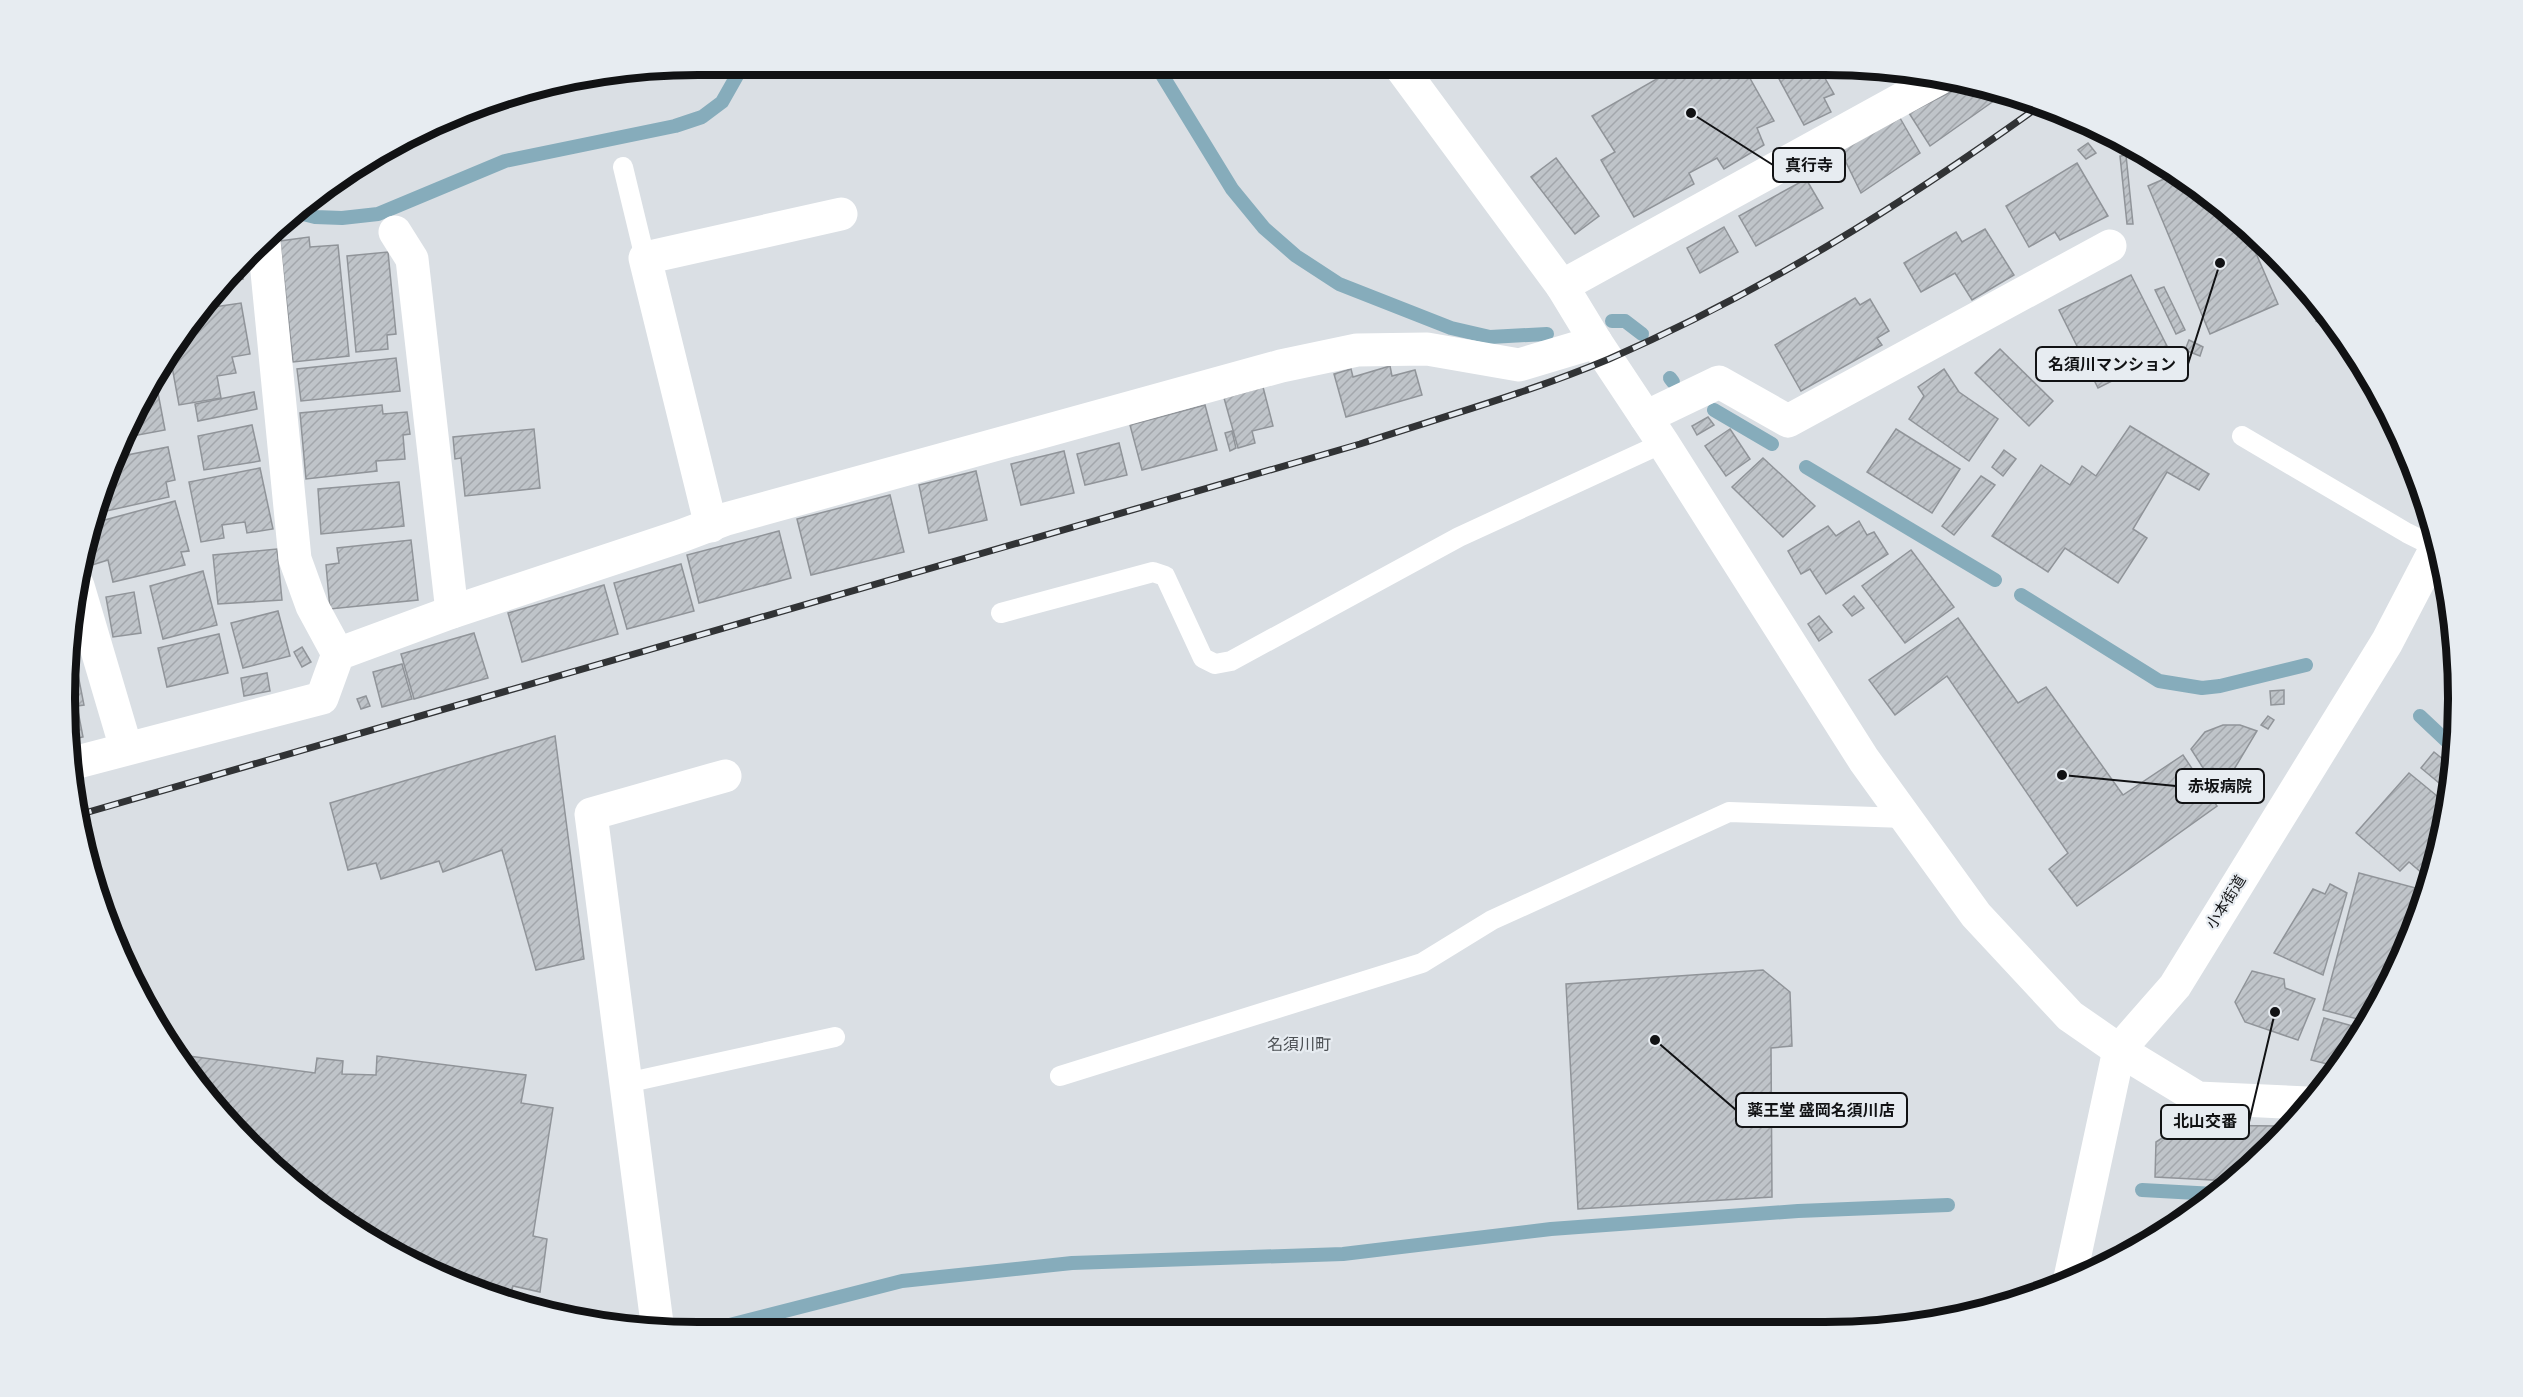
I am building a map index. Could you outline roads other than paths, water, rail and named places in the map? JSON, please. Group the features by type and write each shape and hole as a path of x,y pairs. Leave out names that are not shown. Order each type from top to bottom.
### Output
{"street":[{"path":"1406,75 1562,286 1864,760 1976,915 2070,1016 2118,1050 2198,1098 2300,1102"},
{"path":"1562,286 1929,84"},
{"path":"711,526 645,258 841,214"},
{"path":"395,232 412,260 452,612"},
{"path":"1654,430 1719,382 1788,421 2110,246"},
{"path":"265,251 295,559 312,606 339,654"},
{"path":"78,762 322,698 339,654 452,612 711,526 726,519 1281,366 1357,350 1427,349 1519,366 1596,342"},
{"name":"小本街道","path":"2071,1271 2118,1050 2175,986 2387,642 2432,558"},
{"path":"83,602 126,748"},
{"path":"657,1321 591,814 725,776"}],"lane":[{"path":"623,167 645,258"},
{"path":"1001,614 1153,572 1166,576 1203,657 1215,664 1231,661 1654,430"},
{"path":"2242,436 2407,533 2428,542"},
{"path":"1060,1076 1422,963 1492,920 1729,812 1905,818"},
{"path":"626,1083 835,1037"}],"waterway":[{"path":"306,215 342,218 378,214 505,161 675,126 702,117 722,102 737,75"},
{"path":"1162,75 1232,189 1264,228 1296,256 1339,284 1451,328 1490,337 1547,334"},
{"path":"1612,321 1625,321 1642,334"},
{"path":"1670,378 1673,382"},
{"path":"1714,410 1772,444"},
{"path":"1806,467 1995,580"},
{"path":"2021,595 2159,681 2202,688 2220,686 2306,665"},
{"path":"2420,716 2447,741"},
{"path":"2142,1190 2203,1193"},
{"path":"741,1322 902,1281 1072,1263 1343,1254 1551,1229 1798,1211 1948,1205"}],"railway":[{"path":"86,813 1360,444 1547,383 1609,359 1666,333 1776,276 1883,212 2033,111"}],"place":[{"name":"真行寺","path":"1691,113"},
{"name":"名須川マンション","path":"2220,263"},
{"name":"赤坂病院","path":"2062,775"},
{"name":"北山交番","path":"2275,1012"},
{"name":"薬王堂 盛岡名須川店","path":"1655,1040"}],"district":[{"name":"名須川町","path":"1299,1044"}]}
